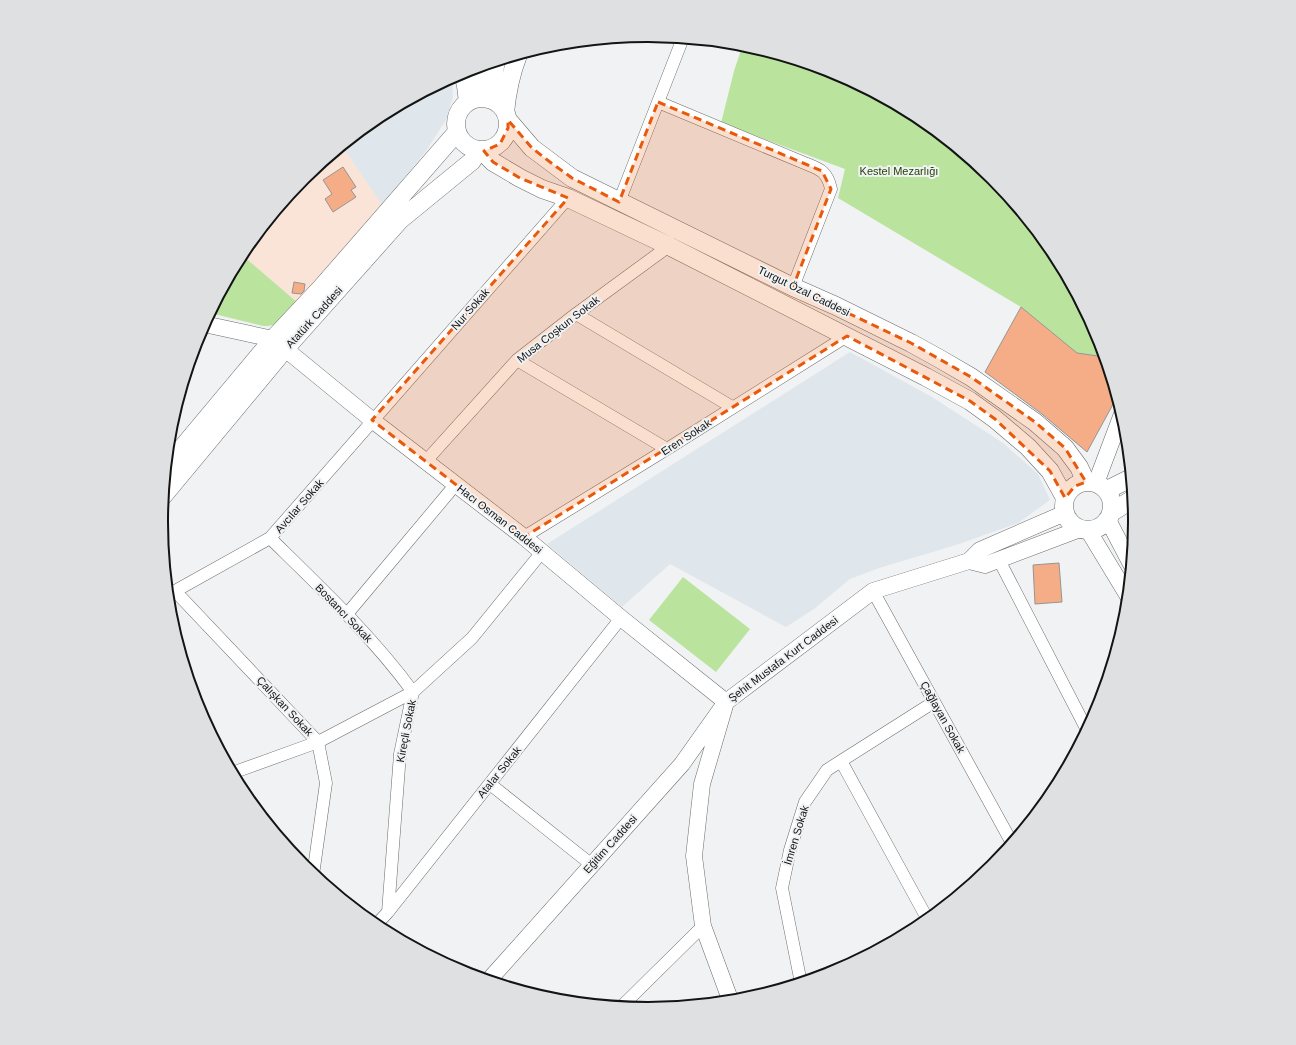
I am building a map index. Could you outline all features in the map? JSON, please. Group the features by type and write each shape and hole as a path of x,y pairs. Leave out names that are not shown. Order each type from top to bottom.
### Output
{"main road":[{"path":"493,68 479,100 462,108 457,115 457,132 461,140 467,146 481,151 492,149 503,140 508,128 506,116 507,95 516,61"},
{"path":"478,74 479,100"},
{"path":"464,79 466,86 479,100 500,105 506,116"},
{"name":"Turgut Özal Caddesi","path":"506,116 532,148 572,178 731,255 793,287 836,306 911,343 971,377 1035,422 1065,448 1079,467 1096,485"},
{"name":"Atatürk Caddesi","path":"172,461 326,292 457,132"},
{"name":"Turgut Özal Caddesi","path":"481,151 493,162 520,178 542,189 568,198 670,246 847,336 970,401 996,419 1028,447 1050,471 1065,505"},
{"name":"Atatürk Caddesi","path":"326,292 400,220 472,161 481,151"},
{"path":"210,326 279,344"},
{"name":"Atatürk Caddesi","path":"169,488 279,344"},
{"name":"Hacı Osman Caddesi","path":"279,344 372,420 524,537 621,618 726,702"},
{"path":"1096,485 1118,425"},
{"path":"1123,589 1084,530 1068,520 1065,505 1069,491 1074,486 1096,485 1126,479"},
{"path":"1096,485 1111,497 1113,505 1110,516 1127,555"},
{"path":"1084,530 1096,529 1103,525 1110,516 1127,503"},
{"name":"Şehit Mustafa Kurt Caddesi","path":"729,996 703,926 694,856 702,784 726,702 873,591 969,561 980,550 1065,505"},
{"name":"Şehit Mustafa Kurt Caddesi","path":"969,561 985,565 1084,530"},
{"name":"Eğitim Caddesi","path":"492,976 682,764 726,702"}],"street":[{"path":"620,202 681,43"},
{"path":"658,102 822,171 829,179 831,189 793,287"},
{"name":"Nur Sokak","path":"372,420 568,198"},
{"name":"Musa Coşkun Sokak","path":"426,462 517,360 576,314 670,246"},
{"path":"576,314 732,407"},
{"name":"Eren Sokak","path":"524,537 847,336"},
{"path":"517,360 667,449"},
{"name":"Avcılar Sokak","path":"173,592 270,538 372,420"},
{"path":"347,614 456,484"},
{"name":"Bostancı Sokak","path":"270,538 347,614 395,667 413,692"},
{"name":"Kireçli Sokak","path":"388,912 400,754 413,692 472,638 542,552"},
{"path":"999,560 1084,724"},
{"name":"Çağlayan Sokak","path":"873,591 1009,838"},
{"name":"Çalışkan Sokak","path":"174,595 318,742 326,783 314,868"},
{"name":"Atalar Sokak","path":"380,921 621,618"},
{"path":"237,771 318,742 413,692"},
{"name":"İmren Sokak","path":"799,978 782,888 790,850 805,802 827,770 934,702"},
{"path":"841,761 925,915"},
{"path":"490,784 592,865"},
{"path":"626,1002 703,926"}],"highlighted area":[{"path":"658,102 822,171 831,189 793,287 911,343 971,377 1035,422 1065,448 1086,482 1075,486 1065,498 1050,471 995,419 970,401 847,336 524,537 372,420 568,198 520,178 493,162 484,151 500,144 508,128 508,120 532,148 550,162 572,178 619,202"}],"shaded area":[{"path":"452,84 453,97 446,120 426,151 382,205 345,150 381,123 408,106"},
{"path":"345,150 382,205 298,303 246,259 287,206 308,183"},
{"path":"850,352 932,397 1003,443 1038,474 1050,500 1018,523 956,545 879,568 850,579 814,609 786,627 670,564 622,607 547,544"}],"green space":[{"name":"Kestel Mezarlığı","path":"741,51 772,58 802,68 832,79 888,106 941,141 988,183 1029,230 1048,256 1064,282 1079,310 1098,356 1077,353 1021,307 838,198 845,169 721,123"},
{"path":"246,259 298,303 279,322 274,325 263,326 215,314"},
{"path":"683,577 750,629 716,672 649,620"}],"building":[{"path":"343,167 356,187 351,190 356,197 333,212 325,199 332,194 323,180"},
{"path":"294,282 305,284 304,291 301,294 292,293"},
{"path":"1021,307 1077,353 1098,356 1113,404 1087,452 1042,414 985,372"},
{"path":"1059,563 1062,602 1035,604 1033,565"}]}
